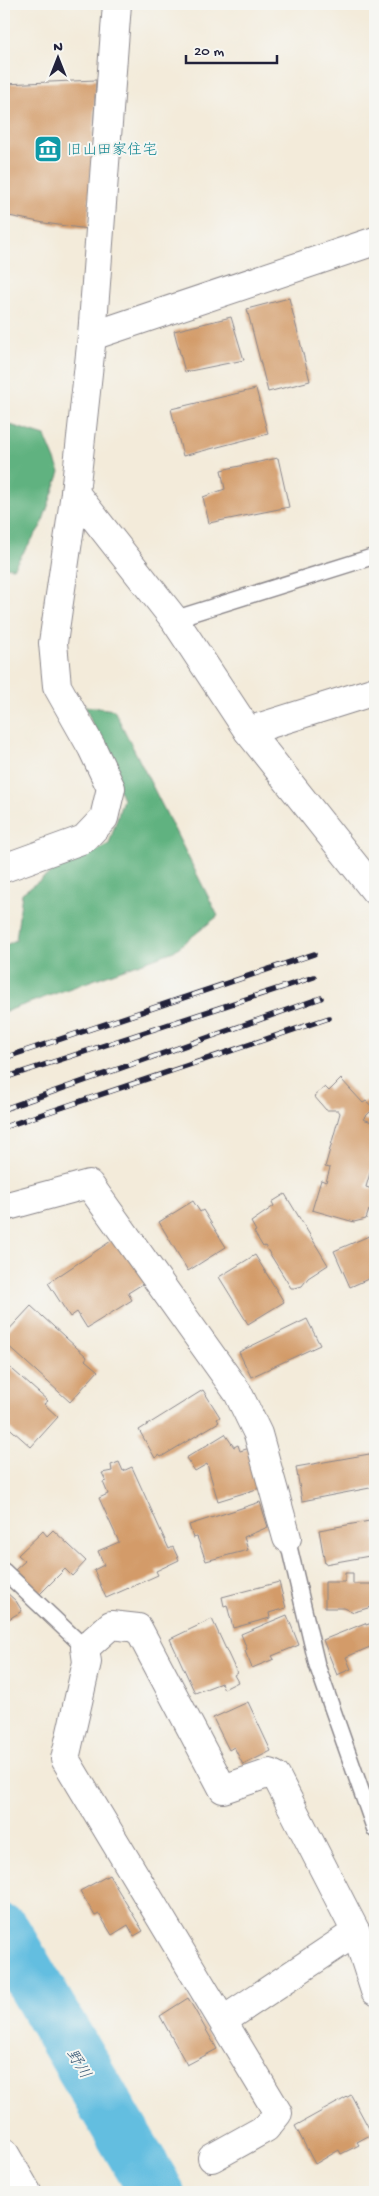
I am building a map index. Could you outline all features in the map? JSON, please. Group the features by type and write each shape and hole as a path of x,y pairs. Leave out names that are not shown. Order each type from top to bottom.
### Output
{"street":[{"path":"4,868 84,839 104,818 111,788 92,748 57,686 53,643 75,492 92,336 117,4"},
{"path":"92,336 375,242"},
{"path":"75,492 174,619 248,731 375,891"},
{"path":"248,731 375,691"},
{"path":"4,1207 89,1184 238,1393 258,1434 287,1538"},
{"path":"212,2158 266,2128 278,2113 66,1759 87,1662 84,1648 111,1625 138,1628 223,1788 270,1773 276,1776 356,1932 375,1991"},
{"path":"224,2020 356,1932"},
{"path":"4,2152 26,2192"}],"lane":[{"path":"174,619 375,556"},
{"path":"287,1538 317,1665 375,1830"},
{"path":"4,1571 84,1648"}],"green space":[{"path":"4,423 45,436 60,472 41,526 13,568 4,567"},
{"path":"85,706 114,710 218,916 174,951 4,1012 4,946 16,940 22,893 52,872 109,844 123,799"}],"building":[{"name":"旧山田家住宅","path":"96,80 88,229 4,215 4,84"},
{"path":"289,298 310,381 268,392 247,309"},
{"path":"231,317 244,360 185,372 174,331"},
{"path":"256,389 268,434 183,456 171,409"},
{"path":"278,458 289,507 209,523 203,497 225,489 221,470"},
{"path":"341,1079 363,1103 366,1101 374,1108 363,1119 375,1123 375,1155 366,1187 375,1190 375,1212 369,1210 366,1219 354,1222 312,1210 321,1180 326,1182 330,1168 325,1167 340,1113 338,1110 326,1110 314,1096 325,1087 329,1091"},
{"path":"285,1194 328,1265 308,1278 302,1286 295,1288 291,1288 265,1246 263,1247 254,1232 256,1231 251,1222 274,1206 272,1202"},
{"path":"193,1201 200,1212 203,1210 226,1247 188,1271 159,1222"},
{"path":"120,1235 149,1280 128,1293 132,1300 87,1328 77,1312 70,1317 48,1283"},
{"path":"369,1236 370,1240 375,1237 375,1276 350,1287 334,1251"},
{"path":"255,1255 284,1302 248,1324 219,1277"},
{"path":"31,1306 87,1357 85,1360 98,1371 70,1402 4,1342 4,1335"},
{"path":"307,1319 320,1345 251,1377 239,1352"},
{"path":"4,1362 48,1401 44,1404 58,1417 31,1447 4,1423"},
{"path":"203,1390 220,1417 217,1419 219,1422 161,1457 159,1455 155,1458 139,1430"},
{"path":"225,1434 234,1447 238,1445 240,1451 253,1447 260,1488 218,1501 207,1464 195,1471 186,1458"},
{"path":"375,1453 375,1487 302,1501 296,1467"},
{"path":"119,1462 123,1471 132,1467 169,1549 173,1547 179,1560 156,1571 158,1575 106,1598 94,1570 104,1565 98,1551 119,1542 99,1498 108,1494 103,1482 106,1481 102,1473 112,1471 111,1465"},
{"path":"260,1502 268,1527 244,1537 248,1550 206,1561 197,1537 193,1538 189,1525"},
{"path":"375,1520 375,1555 325,1564 319,1530"},
{"path":"53,1530 86,1561 72,1576 65,1569 40,1594 15,1570 25,1561 18,1555 43,1531 47,1536"},
{"path":"345,1573 353,1573 353,1584 375,1584 375,1606 354,1612 344,1608 325,1608 325,1582 345,1582"},
{"path":"279,1582 286,1608 269,1613 270,1618 233,1628 227,1605 224,1606 222,1597"},
{"path":"6,1592 16,1601 22,1611 4,1622 4,1594"},
{"path":"287,1615 299,1645 272,1656 274,1659 252,1668 241,1634"},
{"path":"212,1619 237,1673 234,1675 238,1682 224,1689 221,1683 195,1693 170,1639"},
{"path":"375,1622 375,1645 346,1657 351,1669 337,1675 323,1640 365,1623 366,1625"},
{"path":"248,1702 271,1751 243,1765 234,1747 229,1750 213,1718"},
{"path":"109,1875 143,1931 134,1936 128,1925 112,1935 99,1914 95,1916 80,1891"},
{"path":"188,1998 217,2049 187,2065 160,2016"},
{"path":"351,2095 372,2134 357,2142 359,2145 341,2154 339,2150 315,2164 295,2126"}],"waterway":[{"name":"野川","path":"4,1933 157,2192"}],"railway":[{"path":"4,1058 314,954"},
{"path":"4,1078 314,977"},
{"path":"4,1109 321,998"},
{"path":"4,1127 329,1018"}],"place":[{"name":"旧山田家住宅","path":"48,149"}]}
